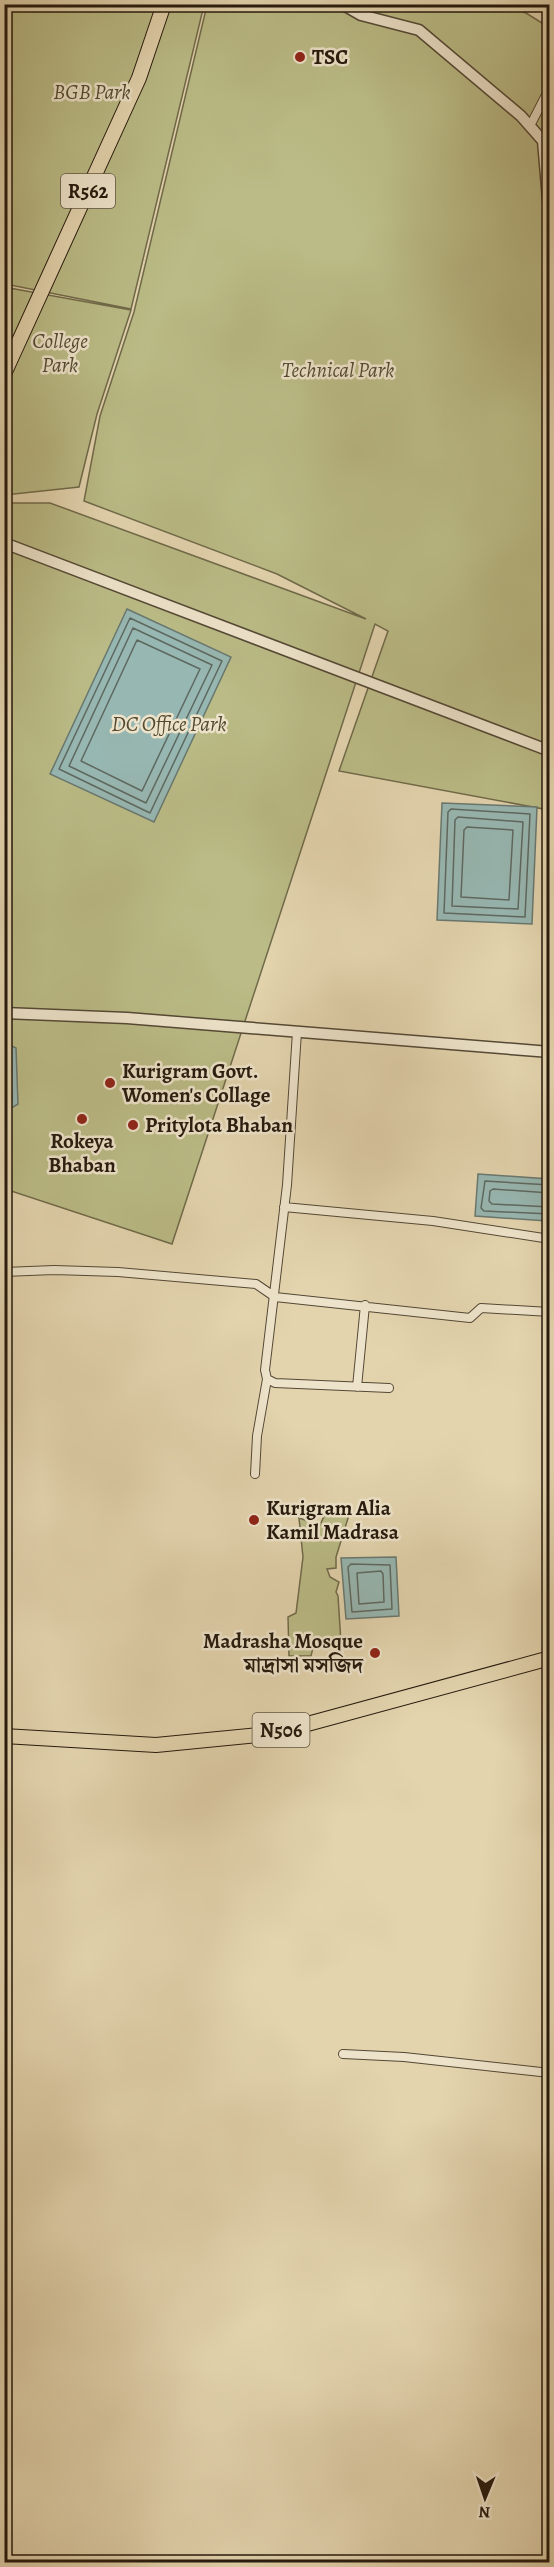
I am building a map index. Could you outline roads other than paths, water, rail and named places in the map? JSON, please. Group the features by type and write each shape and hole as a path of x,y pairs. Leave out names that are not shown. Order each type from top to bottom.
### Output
{"main road":[{"name":"R562","path":"4,374 139,78 164,4"},
{"name":"N506","path":"4,1736 156,1745 259,1734 300,1726 549,1658"}],"street":[{"path":"342,4 362,15 419,30 476,76 530,126 543,141 549,224"},
{"path":"530,126 549,87"},
{"path":"4,543 549,751"},
{"path":"4,1013 127,1018 549,1052"},
{"path":"255,1474 257,1436 267,1379 266,1370 284,1207 297,1032"},
{"path":"284,1207 433,1221 549,1239"},
{"path":"4,1272 54,1270 118,1272 256,1284 275,1297 470,1318 481,1308 549,1312"},
{"path":"354,1386 365,1305"},
{"path":"267,1379 275,1383 389,1388"},
{"path":"343,2054 404,2057 549,2073"}],"water":[{"path":"127,609 231,657 154,822 50,774"},
{"path":"442,803 537,807 532,924 437,920"},
{"path":"5,1043 16,1048 18,1104 5,1112"},
{"path":"478,1174 549,1179 547,1221 475,1216"},
{"path":"396,1557 399,1616 346,1619 341,1558"}],"place":[{"name":"TSC","path":"300,57"},
{"name":"Kurigram Govt. Women's Collage","path":"110,1083"},
{"name":"Rokeya Bhaban","path":"82,1119"},
{"name":"Pritylota Bhaban","path":"133,1125"},
{"name":"Kurigram Alia Kamil Madrasa","path":"254,1520"},
{"name":"Madrasha Mosque মাদ্রাসা মসজিদ","path":"375,1653"}],"park label":[{"name":"BGB Park","path":"92,92"},
{"name":"College Park","path":"60,353"},
{"name":"Technical Park","path":"338,370"},
{"name":"DC Office Park","path":"169,724"}]}
